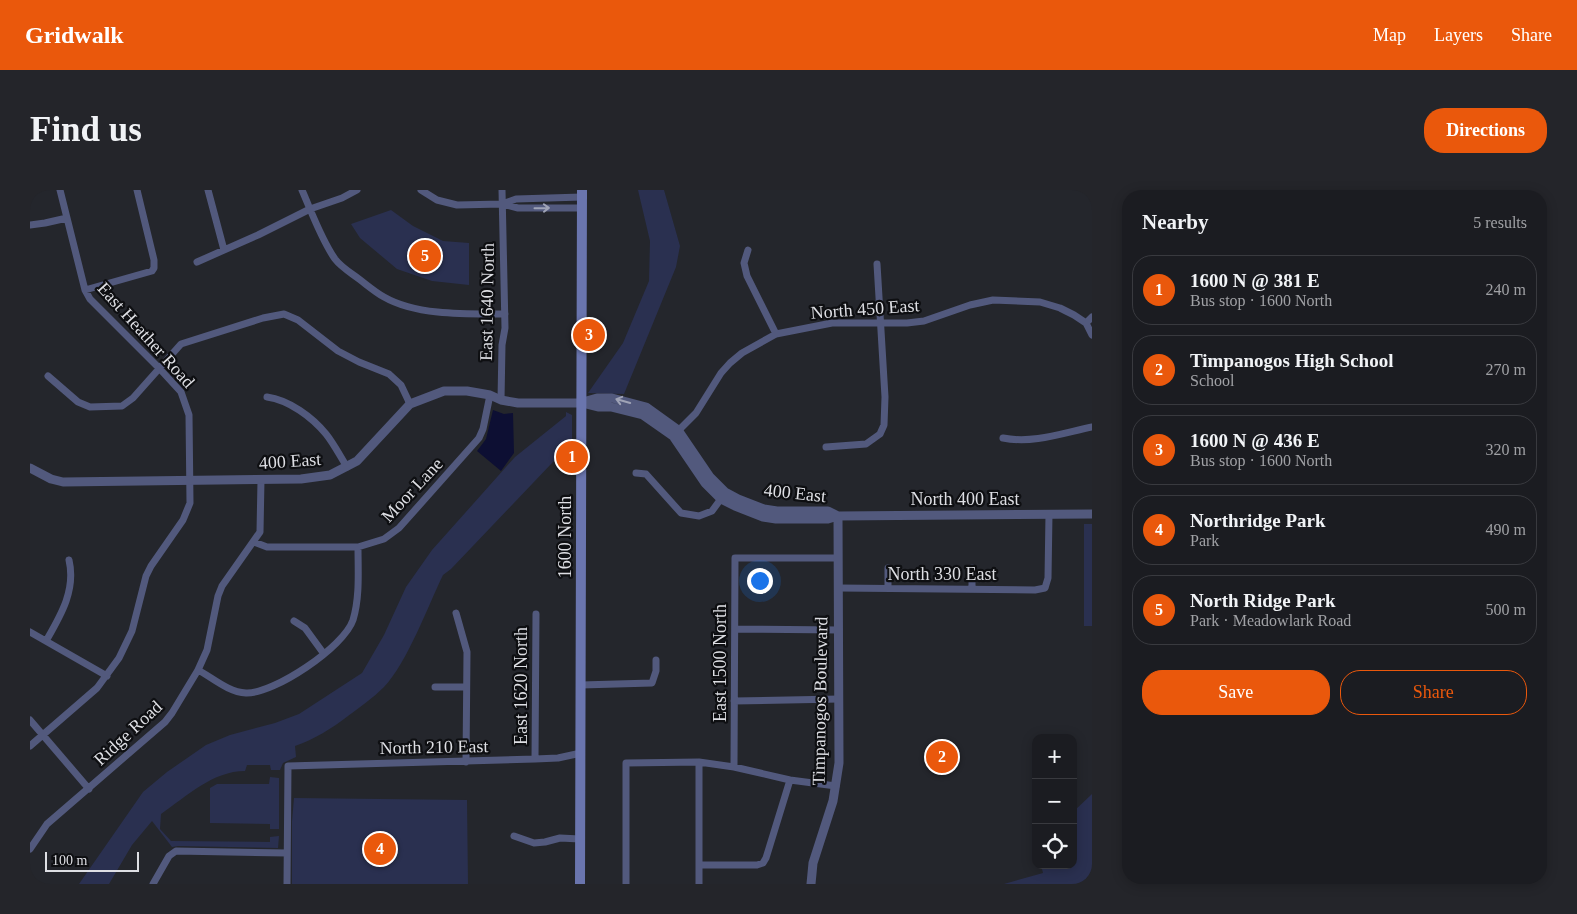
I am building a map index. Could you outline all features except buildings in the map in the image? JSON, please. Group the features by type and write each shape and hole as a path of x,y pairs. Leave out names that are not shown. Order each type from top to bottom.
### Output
{"main road":[{"name":"1600 North","path":"580,884 582,198"}],"street":[{"name":"East Heather Road","path":"30,746 86,699 107,676 128,641 150,566 187,512 190,503 189,415 186,402 178,388 90,299 85,290 60,190"},
{"path":"85,290 152,271 154,268 154,260 137,190"},
{"path":"208,190 224,250"},
{"path":"302,190 330,252 338,262 385,298 409,307 455,313 505,314"},
{"path":"197,262 310,209 342,198 357,190"},
{"path":"421,190 437,200 457,205 502,204 518,208 582,198"},
{"name":"East 1640 North","path":"501,400 502,345 505,328 502,190"},
{"path":"30,225 67,218"},
{"path":"748,250 744,263 747,276 776,334"},
{"path":"826,447 866,444 880,434 884,425 886,397 882,362 877,264"},
{"name":"North 450 East","path":"676,433 696,413 721,373 730,363 742,353 776,334 832,323 924,321 970,305 993,300 1040,302 1060,308 1086,324 1092,334"},
{"path":"48,376 78,402 90,407 122,406 134,398 181,344 263,318 284,314 298,320 338,351 358,362 389,374 401,385 410,404"},
{"path":"1086,324 1092,317"},
{"name":"400 East","path":"30,468 51,479 63,482 311,479 330,475 357,461 410,404 444,391 467,391 518,403 582,403 643,415 676,433 705,483 735,506 763,517 776,519 828,519 838,516"},
{"name":"Moor Lane","path":"254,542 267,547 358,548 377,543 391,534 474,444 483,429 490,396"},
{"path":"267,397 278,398 286,402 316,425 325,433 347,467"},
{"path":"1003,438 1014,440 1040,439 1092,427"},
{"path":"636,473 646,474 681,513 699,516 712,511 723,495"},
{"name":"Ridge Road","path":"30,850 47,824 165,722 172,713 198,670 207,650 218,596 222,586 260,532 261,480"},
{"name":"North 330 East","path":"838,588 1036,590 1045,588 1048,578 1049,514"},
{"name":"North 400 East","path":"838,516 1092,514"},
{"name":"Timpanogos Boulevard","path":"811,884 813,863 829,816 839,764 838,516"},
{"path":"198,670 234,691 248,693 291,678 324,654 341,639 352,622 358,600 358,548"},
{"name":"East 1500 North","path":"734,767 735,558 838,558"},
{"path":"46,641 65,607 70,583 69,560"},
{"path":"888,568 888,588"},
{"path":"972,568 972,589"},
{"path":"456,613 467,652 466,762"},
{"name":"East 1620 North","path":"535,759 536,614"},
{"path":"294,621 305,628 324,654"},
{"path":"735,629 839,630"},
{"path":"30,632 107,676"},
{"path":"581,685 652,683 656,671 656,660"},
{"path":"435,687 466,687"},
{"path":"734,701 839,699"},
{"path":"30,720 89,788"},
{"name":"North 210 East","path":"287,853 288,766 351,763 466,762 558,758 581,754"},
{"path":"626,884 626,763 699,762 734,767 790,780 836,786"},
{"path":"699,762 699,884"},
{"path":"699,865 756,865 763,863 790,780"},
{"path":"514,836 534,843 560,838 580,839"},
{"path":"153,884 169,856 176,851 287,853 287,884"}],"shaded area":[{"path":"638,190 664,190 680,246 676,267 624,394 588,393 623,343 649,281 650,241"},
{"path":"391,210 413,226 443,241 469,243 469,285 432,281 397,269 360,238 351,224"},
{"path":"493,410 504,414 513,413 514,453 501,471 477,451 486,439"},
{"path":"566,412 572,415 572,442 451,569 443,575 409,649 393,677 384,687 335,725 316,737 295,746 296,757 283,763 280,770 271,770 270,765 247,765 245,771 233,772 211,780 161,814 160,829 171,841 270,842 270,837 279,836 278,848 172,847 152,821 132,845 109,884 79,884 143,792 167,772 206,745 230,735 275,723 299,714 362,673 384,635 406,587 432,550 515,457 566,416"},
{"path":"1084,524 1092,524 1092,626 1084,626"},
{"path":"270,777 279,778 279,829 270,829 270,824 210,823 210,788 217,784 269,784"},
{"path":"1092,794 1092,884 1004,884 1043,873 1042,869 1077,869 1077,808"},
{"path":"294,798 467,800 468,884 292,884"}],"place":[{"name":"North Ridge Park","path":"425,256"},
{"name":"1600 N @ 436 E","path":"589,335"},
{"name":"1600 N @ 381 E","path":"572,457"},
{"name":"Timpanogos High School","path":"942,757"},
{"name":"Northridge Park","path":"380,849"}]}
